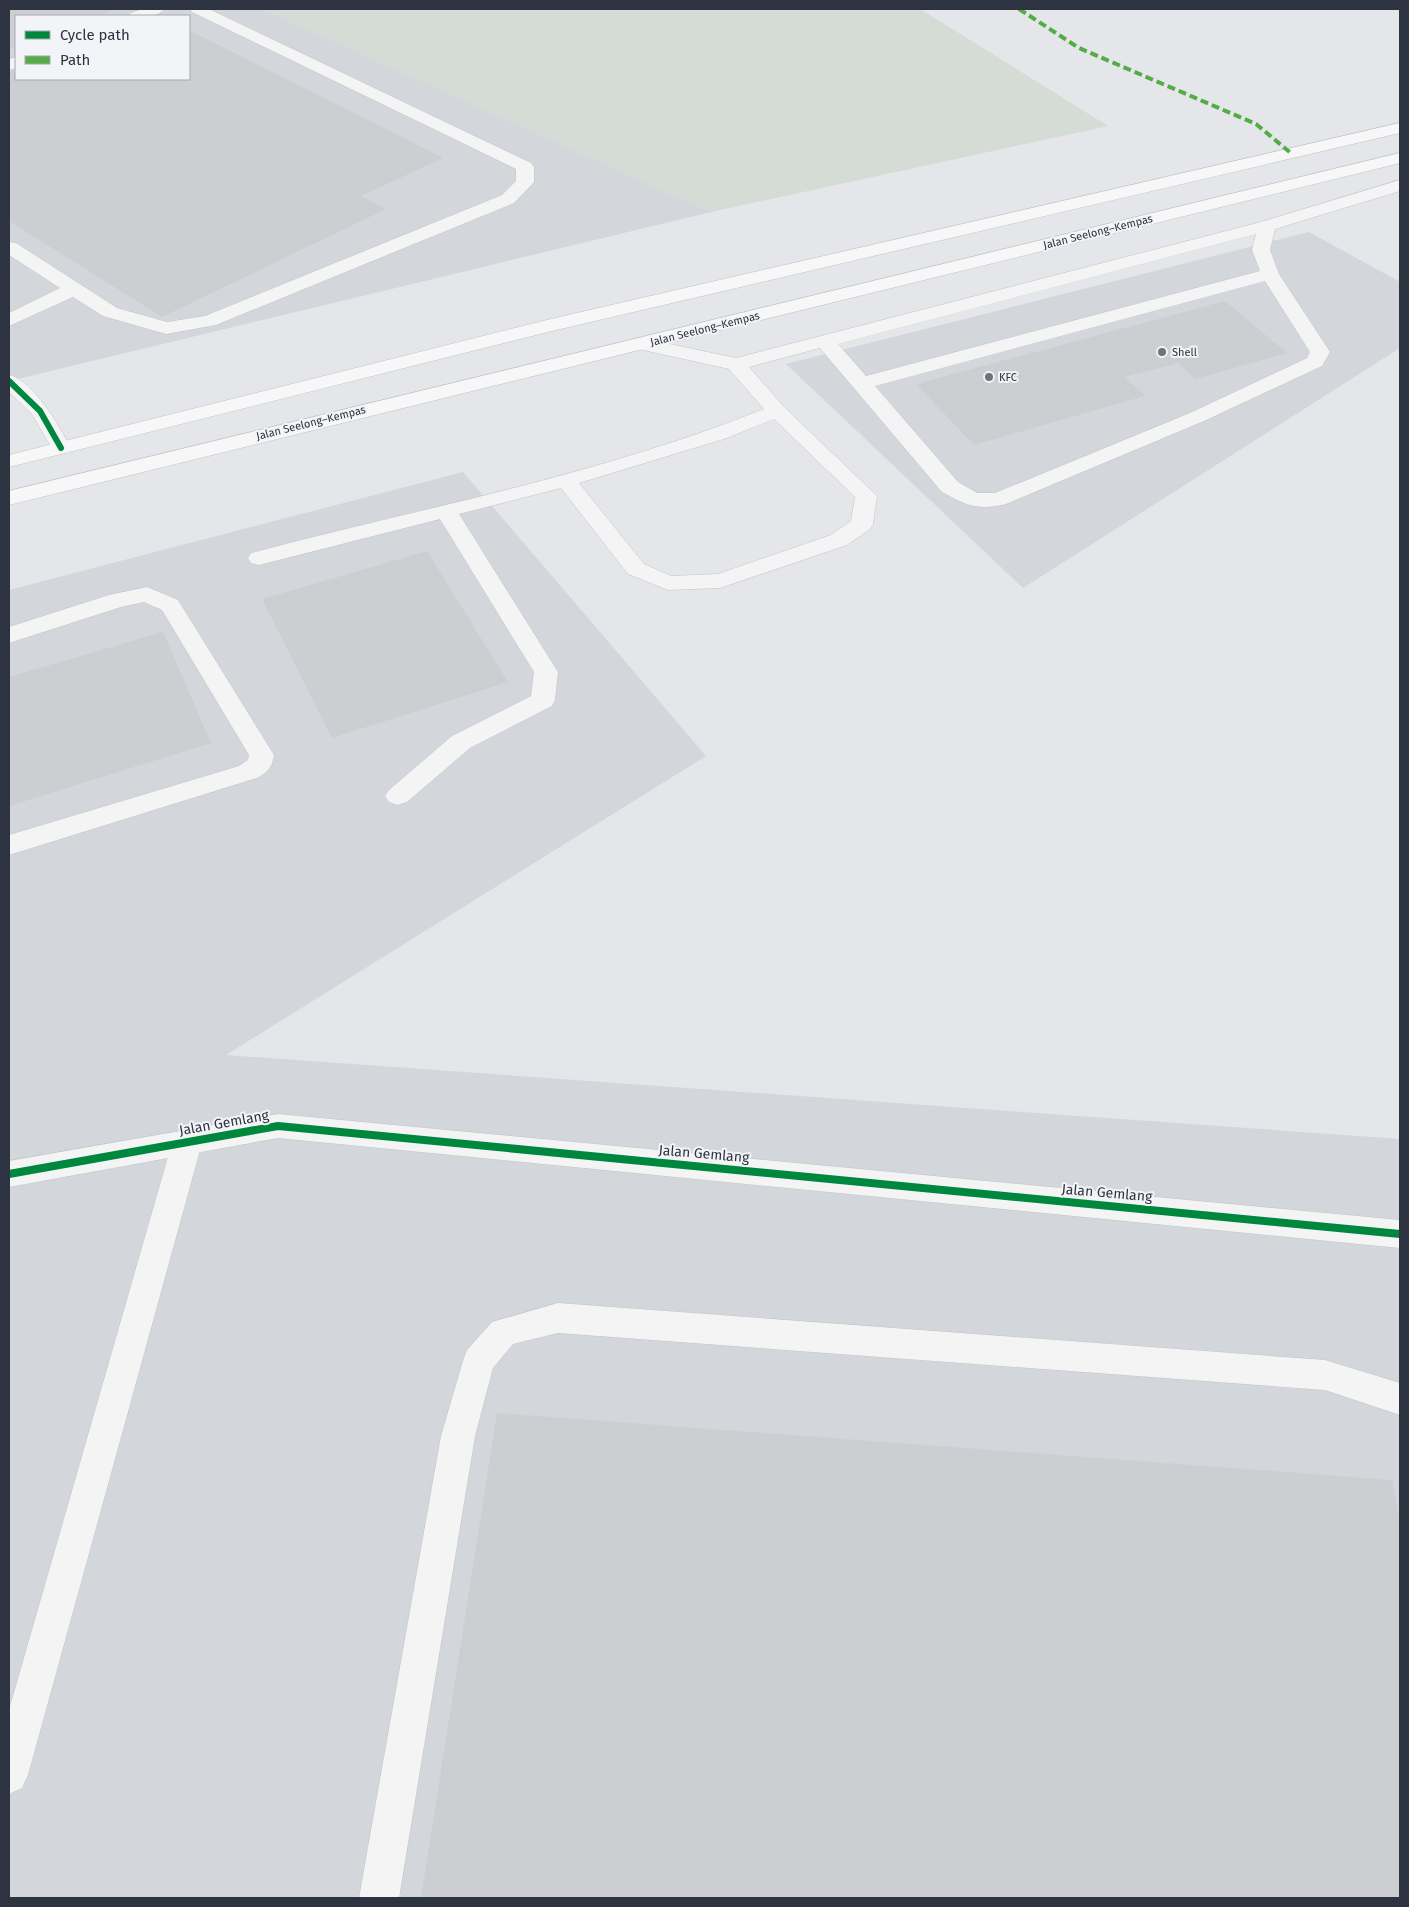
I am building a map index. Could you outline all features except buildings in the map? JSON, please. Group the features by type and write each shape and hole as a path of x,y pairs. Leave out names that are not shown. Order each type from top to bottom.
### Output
{"main road":[{"path":"9,461 552,325 1400,128"},
{"name":"Jalan Seelong–Kempas","path":"9,498 518,372 641,344 1400,158"}],"street":[{"path":"139,15 156,9"},
{"path":"9,247 110,312 166,328 209,321 508,199 525,182 525,167 197,9"},
{"path":"1267,226 1400,185"},
{"path":"641,344 736,364 1267,226 1400,196"},
{"path":"825,341 950,488 973,500 998,499 1197,417 1315,362 1320,352 1270,274 1261,250 1267,226"},
{"path":"860,384 1270,274"},
{"path":"9,320 74,289"},
{"path":"566,480 636,569 668,583 720,581 839,540 862,524 866,496 777,411 736,364"},
{"path":"9,381 40,411 62,448"},
{"path":"259,558 566,480 720,434 777,411"},
{"path":"398,796 461,742 543,700 546,672 446,511"},
{"path":"9,636 116,600 147,594 170,605 262,755 260,765 248,772 9,845"},
{"name":"Jalan Gemlang","path":"9,1174 278,1126 1400,1234"},
{"path":"9,1775 187,1143"},
{"path":"379,1898 458,1436 479,1361 503,1332 558,1318 1246,1369 1325,1375 1400,1399"}],"shaded area":[{"path":"9,9 263,9 711,212 9,381"},
{"path":"263,9 920,9 1108,126 711,212"},
{"path":"1309,232 1400,282 1400,348 1023,588 786,364"},
{"path":"463,472 706,756 226,1055 1400,1139 1400,1898 9,1898 9,590"}],"marked path":[{"path":"1019,9 1079,48 1256,124 1292,154"}],"cycle path":[{"path":"9,381 40,411 61,448"},
{"path":"9,1174 278,1126 1400,1234"}],"place":[{"name":"Shell","path":"1162,352"},
{"name":"KFC","path":"989,377"}]}
